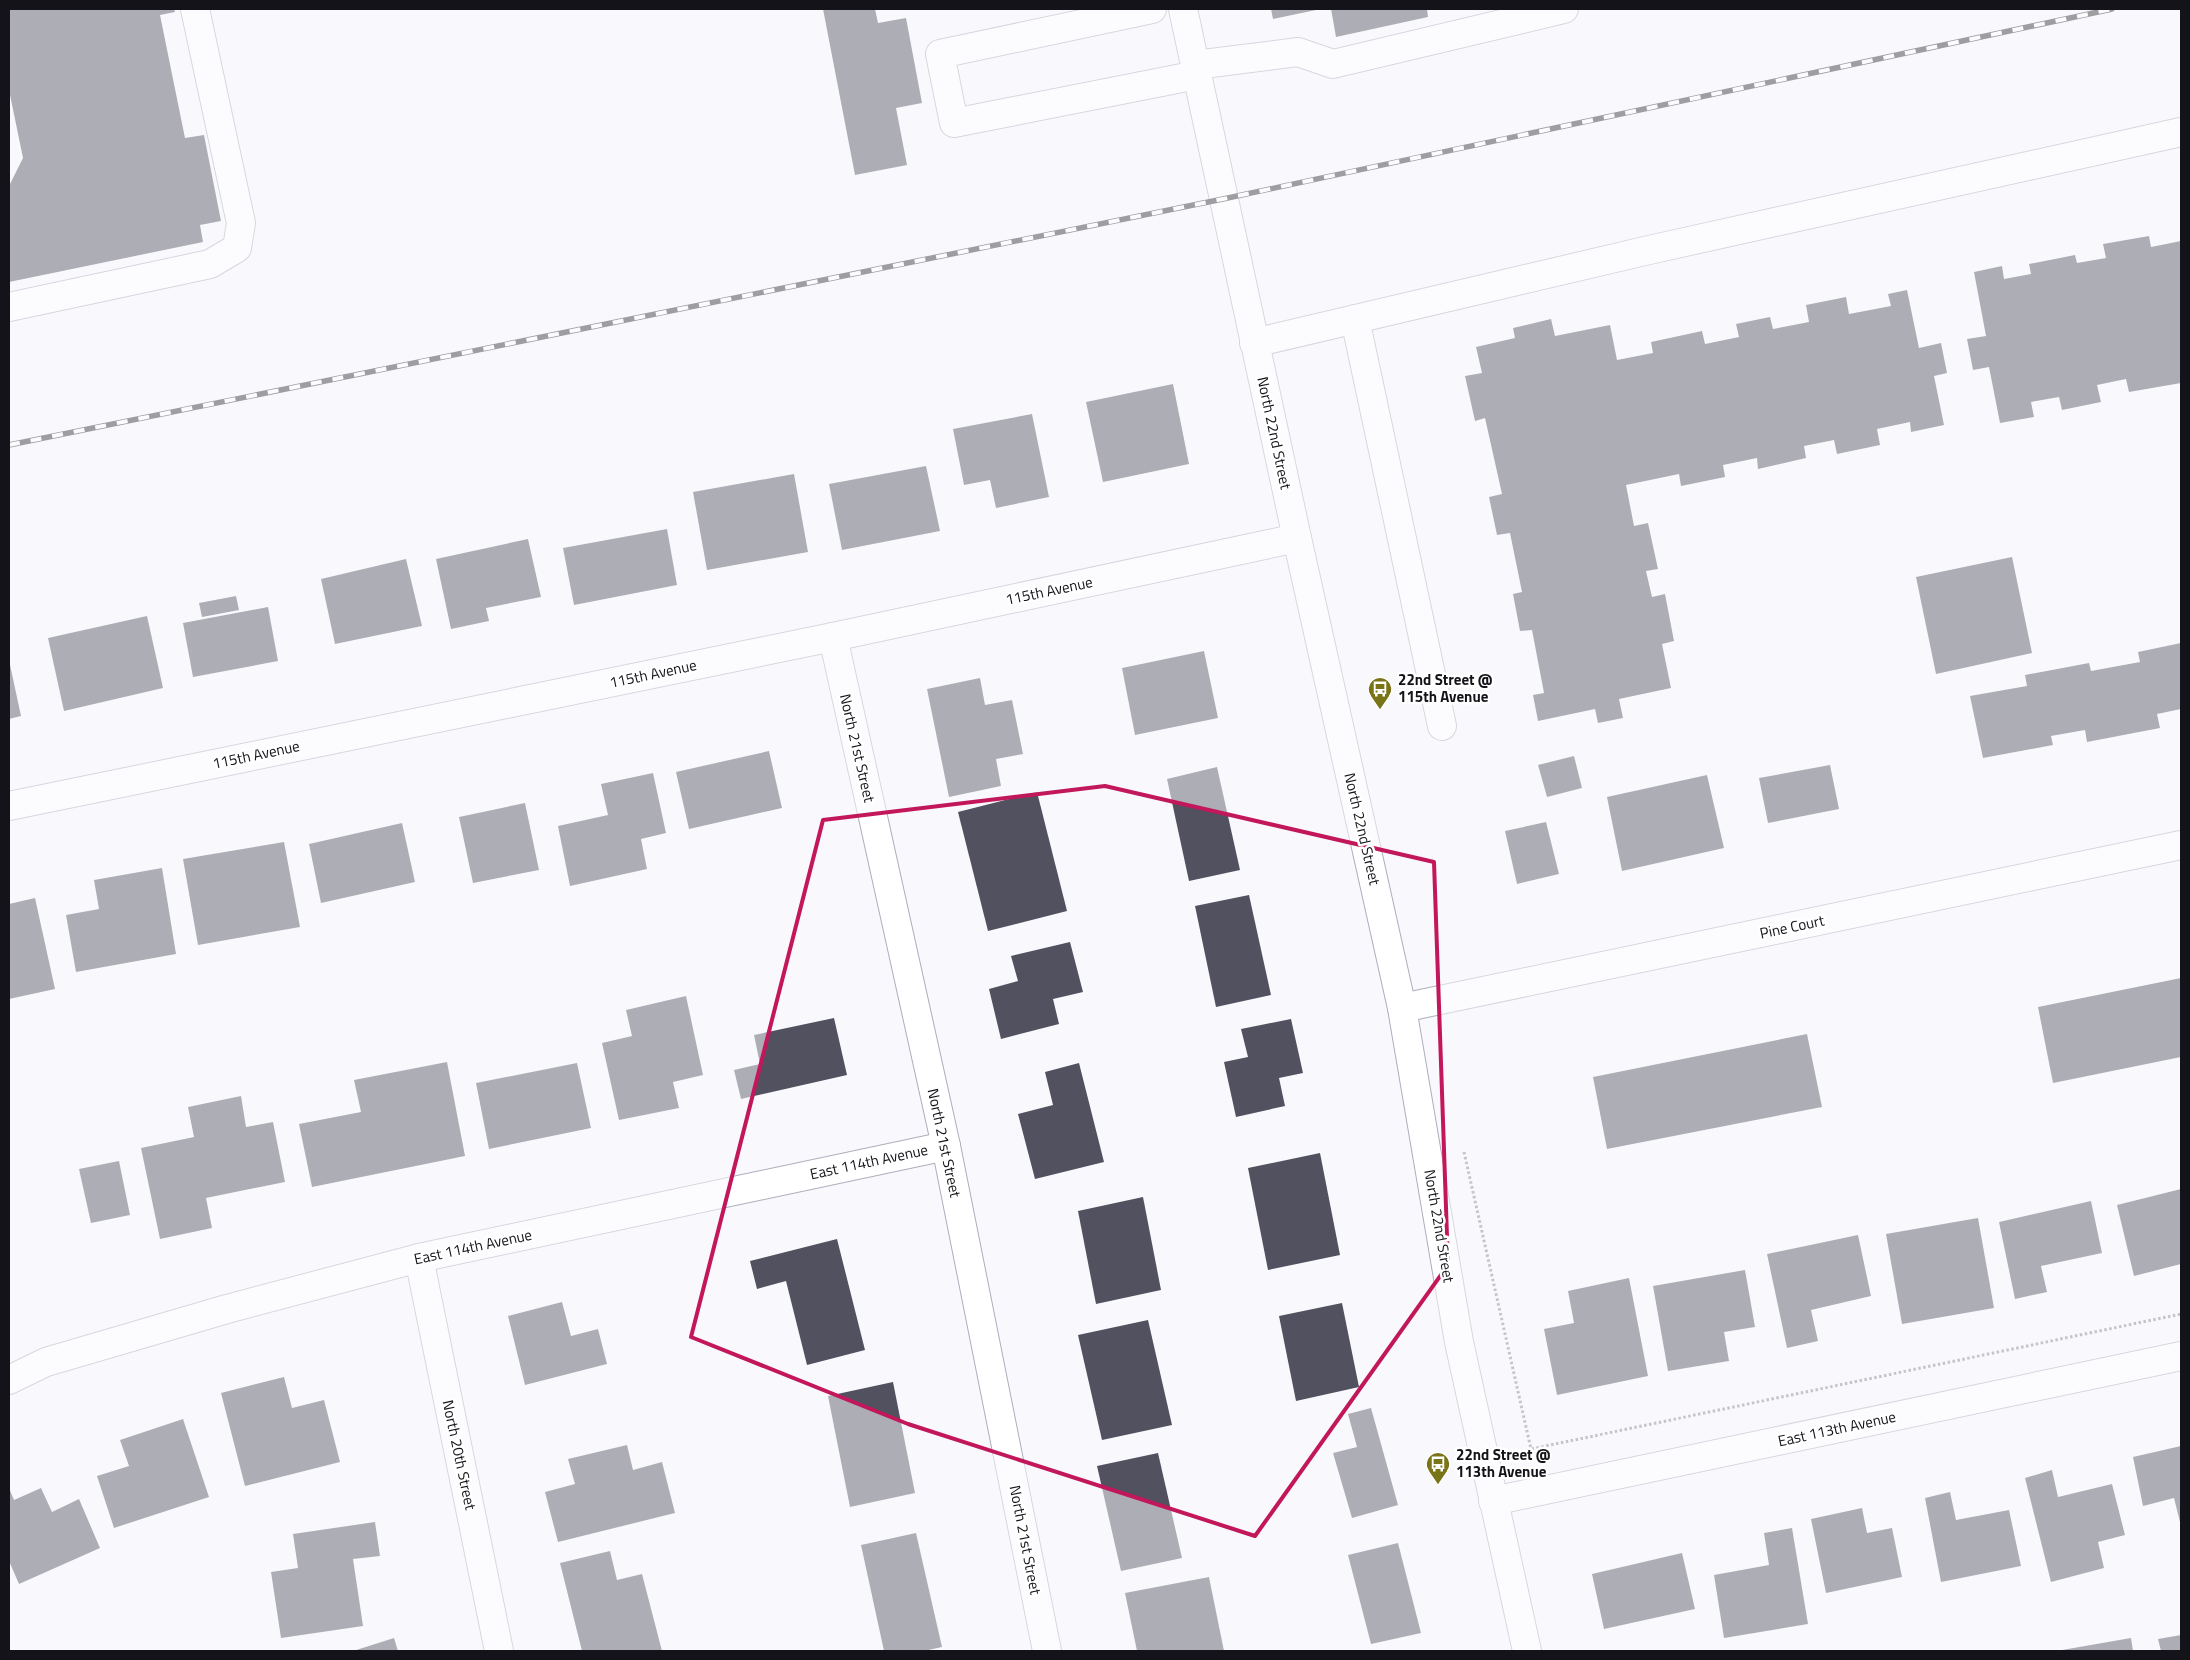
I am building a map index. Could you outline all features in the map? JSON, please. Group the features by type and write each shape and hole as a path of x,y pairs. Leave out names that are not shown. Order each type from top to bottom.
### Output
{"street":[{"path":"9,307 210,264 237,248 241,223 195,9"},
{"path":"1152,9 940,54 954,123 1196,70 1298,52 1334,64 1564,9"},
{"name":"North 22nd Street","path":"1183,9 1296,538 1402,1008 1459,1342 1527,1651"},
{"path":"1254,343 1649,250 2181,132"},
{"path":"1355,319 1442,726"},
{"name":"115th Avenue","path":"9,806 833,637 1296,538"},
{"name":"North 21st Street","path":"833,637 946,1146 1047,1651"},
{"name":"Pine Court","path":"1402,1008 2181,845"},
{"name":"East 114th Avenue","path":"9,1380 46,1362 160,1328 419,1258 946,1146"},
{"name":"North 20th Street","path":"419,1258 499,1651"},
{"name":"East 113th Avenue","path":"1493,1501 2181,1356"}],"path":[{"path":"1463,1148 1531,1449 2181,1314"}],"highlighted area":[{"path":"1105,786 1434,862 1448,1265 1255,1536 908,1424 691,1337 823,820"}],"building":[{"path":"9,9 174,9 175,12 160,15 185,138 204,135 221,221 200,225 203,242 9,282 9,186 23,158 9,90"},
{"path":"823,9 875,9 878,23 906,18 922,103 896,108 907,165 855,175"},
{"path":"1271,9 1316,9 1316,10 1273,19"},
{"path":"1331,9 1427,9 1428,17 1336,37"},
{"path":"2149,236 2151,247 2181,241 2181,383 2129,392 2126,379 2097,385 2101,402 2062,410 2059,397 2031,402 2034,417 2000,423 1989,367 1973,370 1967,339 1986,336 1974,272 2002,266 2004,279 2031,274 2029,264 2075,255 2077,263 2106,258 2103,244"},
{"path":"1907,290 1919,348 1941,343 1947,373 1934,376 1944,425 1911,432 1910,422 1877,429 1880,445 1837,454 1834,440 1804,446 1806,458 1758,469 1757,458 1723,465 1725,477 1681,486 1679,474 1626,485 1634,526 1648,523 1658,569 1646,571 1652,597 1665,594 1674,641 1662,644 1671,688 1619,699 1623,718 1598,723 1595,709 1538,721 1533,695 1544,693 1532,630 1520,631 1513,594 1522,592 1510,533 1497,535 1489,497 1502,494 1485,418 1475,421 1465,376 1482,373 1476,347 1515,338 1513,328 1551,319 1555,336 1610,325 1617,360 1653,353 1651,342 1702,331 1705,344 1739,337 1736,324 1770,317 1773,329 1809,322 1806,305 1846,297 1849,314 1891,306 1888,294"},
{"path":"1173,384 1189,464 1103,482 1086,402"},
{"path":"1032,414 1049,497 996,508 990,480 964,485 953,429"},
{"path":"926,466 940,531 842,550 829,484"},
{"path":"794,474 808,552 707,570 693,492"},
{"path":"667,529 677,585 574,605 563,548"},
{"path":"528,539 541,597 486,608 489,621 451,629 436,559"},
{"path":"2012,557 2032,653 1936,674 1916,577"},
{"path":"406,559 422,626 335,644 321,579"},
{"path":"236,596 239,610 202,617 199,603"},
{"path":"268,607 278,661 193,677 183,623"},
{"path":"147,616 163,688 64,711 48,638"},
{"path":"2181,643 2181,709 2157,714 2160,728 2087,742 2085,730 2051,736 2053,745 1983,758 1970,696 2027,686 2025,675 2089,663 2091,671 2140,662 2138,652"},
{"path":"1204,651 1218,718 1135,735 1122,668"},
{"path":"9,660 21,716 9,719"},
{"path":"980,678 985,705 1012,700 1023,754 996,759 1001,786 949,797 927,689"},
{"path":"769,751 782,808 689,829 676,772"},
{"path":"1574,756 1582,788 1547,797 1538,765"},
{"path":"1830,765 1839,809 1768,823 1759,778"},
{"path":"1217,767 1240,870 1189,881 1167,779"},
{"path":"653,773 666,833 641,839 647,869 570,886 558,826 608,815 601,784"},
{"path":"1707,775 1724,848 1622,871 1607,797"},
{"path":"1037,792 1067,911 988,931 958,812"},
{"path":"525,803 539,870 473,883 459,817"},
{"path":"1546,822 1559,874 1517,884 1505,831"},
{"path":"402,823 415,882 321,903 309,844"},
{"path":"284,842 300,927 198,945 183,859"},
{"path":"162,868 176,954 76,972 66,915 99,909 94,880"},
{"path":"1249,895 1271,995 1216,1007 1195,906"},
{"path":"35,898 55,989 9,999 9,904"},
{"path":"1070,942 1083,992 1053,999 1059,1024 1001,1039 989,989 1018,981 1011,956"},
{"path":"2181,978 2181,1057 2053,1083 2038,1007"},
{"path":"686,996 703,1075 673,1082 679,1108 619,1120 602,1043 632,1036 626,1010"},
{"path":"834,1018 847,1075 741,1099 734,1070 760,1064 754,1035"},
{"path":"1291,1019 1303,1073 1279,1078 1285,1106 1236,1117 1224,1062 1248,1057 1241,1029"},
{"path":"1807,1034 1822,1107 1607,1149 1593,1077"},
{"path":"447,1062 465,1156 312,1187 299,1124 361,1112 354,1080"},
{"path":"577,1063 591,1128 489,1149 476,1083"},
{"path":"1079,1063 1104,1162 1035,1179 1018,1114 1053,1105 1045,1072"},
{"path":"241,1096 246,1127 273,1122 285,1182 206,1198 212,1228 160,1239 141,1148 194,1137 188,1107"},
{"path":"1320,1153 1340,1255 1268,1270 1248,1168"},
{"path":"119,1161 130,1215 91,1223 79,1169"},
{"path":"2181,1189 2181,1264 2134,1276 2117,1205"},
{"path":"1143,1197 1161,1290 1096,1304 1078,1211"},
{"path":"2091,1201 2102,1253 2041,1266 2047,1292 2015,1299 1999,1222"},
{"path":"1978,1218 1994,1308 1902,1324 1886,1234"},
{"path":"1858,1235 1871,1296 1811,1310 1818,1341 1787,1348 1767,1254"},
{"path":"837,1239 865,1350 807,1365 786,1281 757,1289 750,1261"},
{"path":"1745,1270 1755,1327 1724,1332 1729,1361 1668,1371 1653,1286"},
{"path":"1629,1278 1648,1376 1557,1395 1544,1329 1574,1323 1568,1291"},
{"path":"562,1302 571,1336 598,1329 607,1364 525,1385 508,1316"},
{"path":"1342,1303 1359,1387 1296,1401 1279,1316"},
{"path":"1148,1320 1172,1425 1102,1440 1078,1335"},
{"path":"284,1377 292,1408 324,1400 340,1462 245,1486 221,1393"},
{"path":"893,1382 915,1493 850,1507 828,1396"},
{"path":"1371,1408 1398,1505 1352,1518 1333,1453 1357,1447 1348,1414"},
{"path":"183,1419 209,1497 114,1528 97,1476 129,1466 120,1440"},
{"path":"627,1445 633,1470 662,1462 675,1513 558,1542 545,1492 575,1484 568,1459"},
{"path":"2181,1446 2180,1522 2174,1498 2143,1506 2133,1457"},
{"path":"1158,1453 1182,1558 1121,1571 1097,1466"},
{"path":"2052,1470 2058,1497 2112,1484 2125,1535 2098,1542 2104,1568 2051,1582 2025,1478"},
{"path":"9,1488 14,1500 41,1488 52,1512 79,1499 100,1548 19,1584 9,1561"},
{"path":"1950,1492 1956,1520 2009,1510 2021,1566 1941,1582 1925,1498"},
{"path":"1862,1508 1867,1533 1892,1528 1902,1577 1826,1593 1811,1519"},
{"path":"375,1522 380,1556 353,1559 363,1626 281,1638 271,1572 298,1568 293,1534"},
{"path":"1792,1528 1808,1624 1724,1638 1714,1575 1769,1565 1764,1533"},
{"path":"916,1533 942,1647 924,1651 884,1651 861,1545"},
{"path":"1398,1543 1421,1633 1371,1644 1348,1555"},
{"path":"610,1551 617,1580 642,1574 662,1651 582,1651 560,1563"},
{"path":"1682,1553 1695,1609 1604,1629 1592,1574"},
{"path":"1209,1577 1224,1651 1137,1651 1125,1593"},
{"path":"2181,1635 2181,1651 2161,1651 2158,1639"},
{"path":"394,1638 398,1651 353,1651"},
{"path":"2131,1638 2133,1651 2062,1651 2062,1650"}],"railway":[{"path":"9,445 1223,199 2112,9"}],"place":[{"name":"22nd Street @ 115th Avenue","path":"1380,710"},
{"name":"22nd Street @ 113th Avenue","path":"1438,1485"}]}
